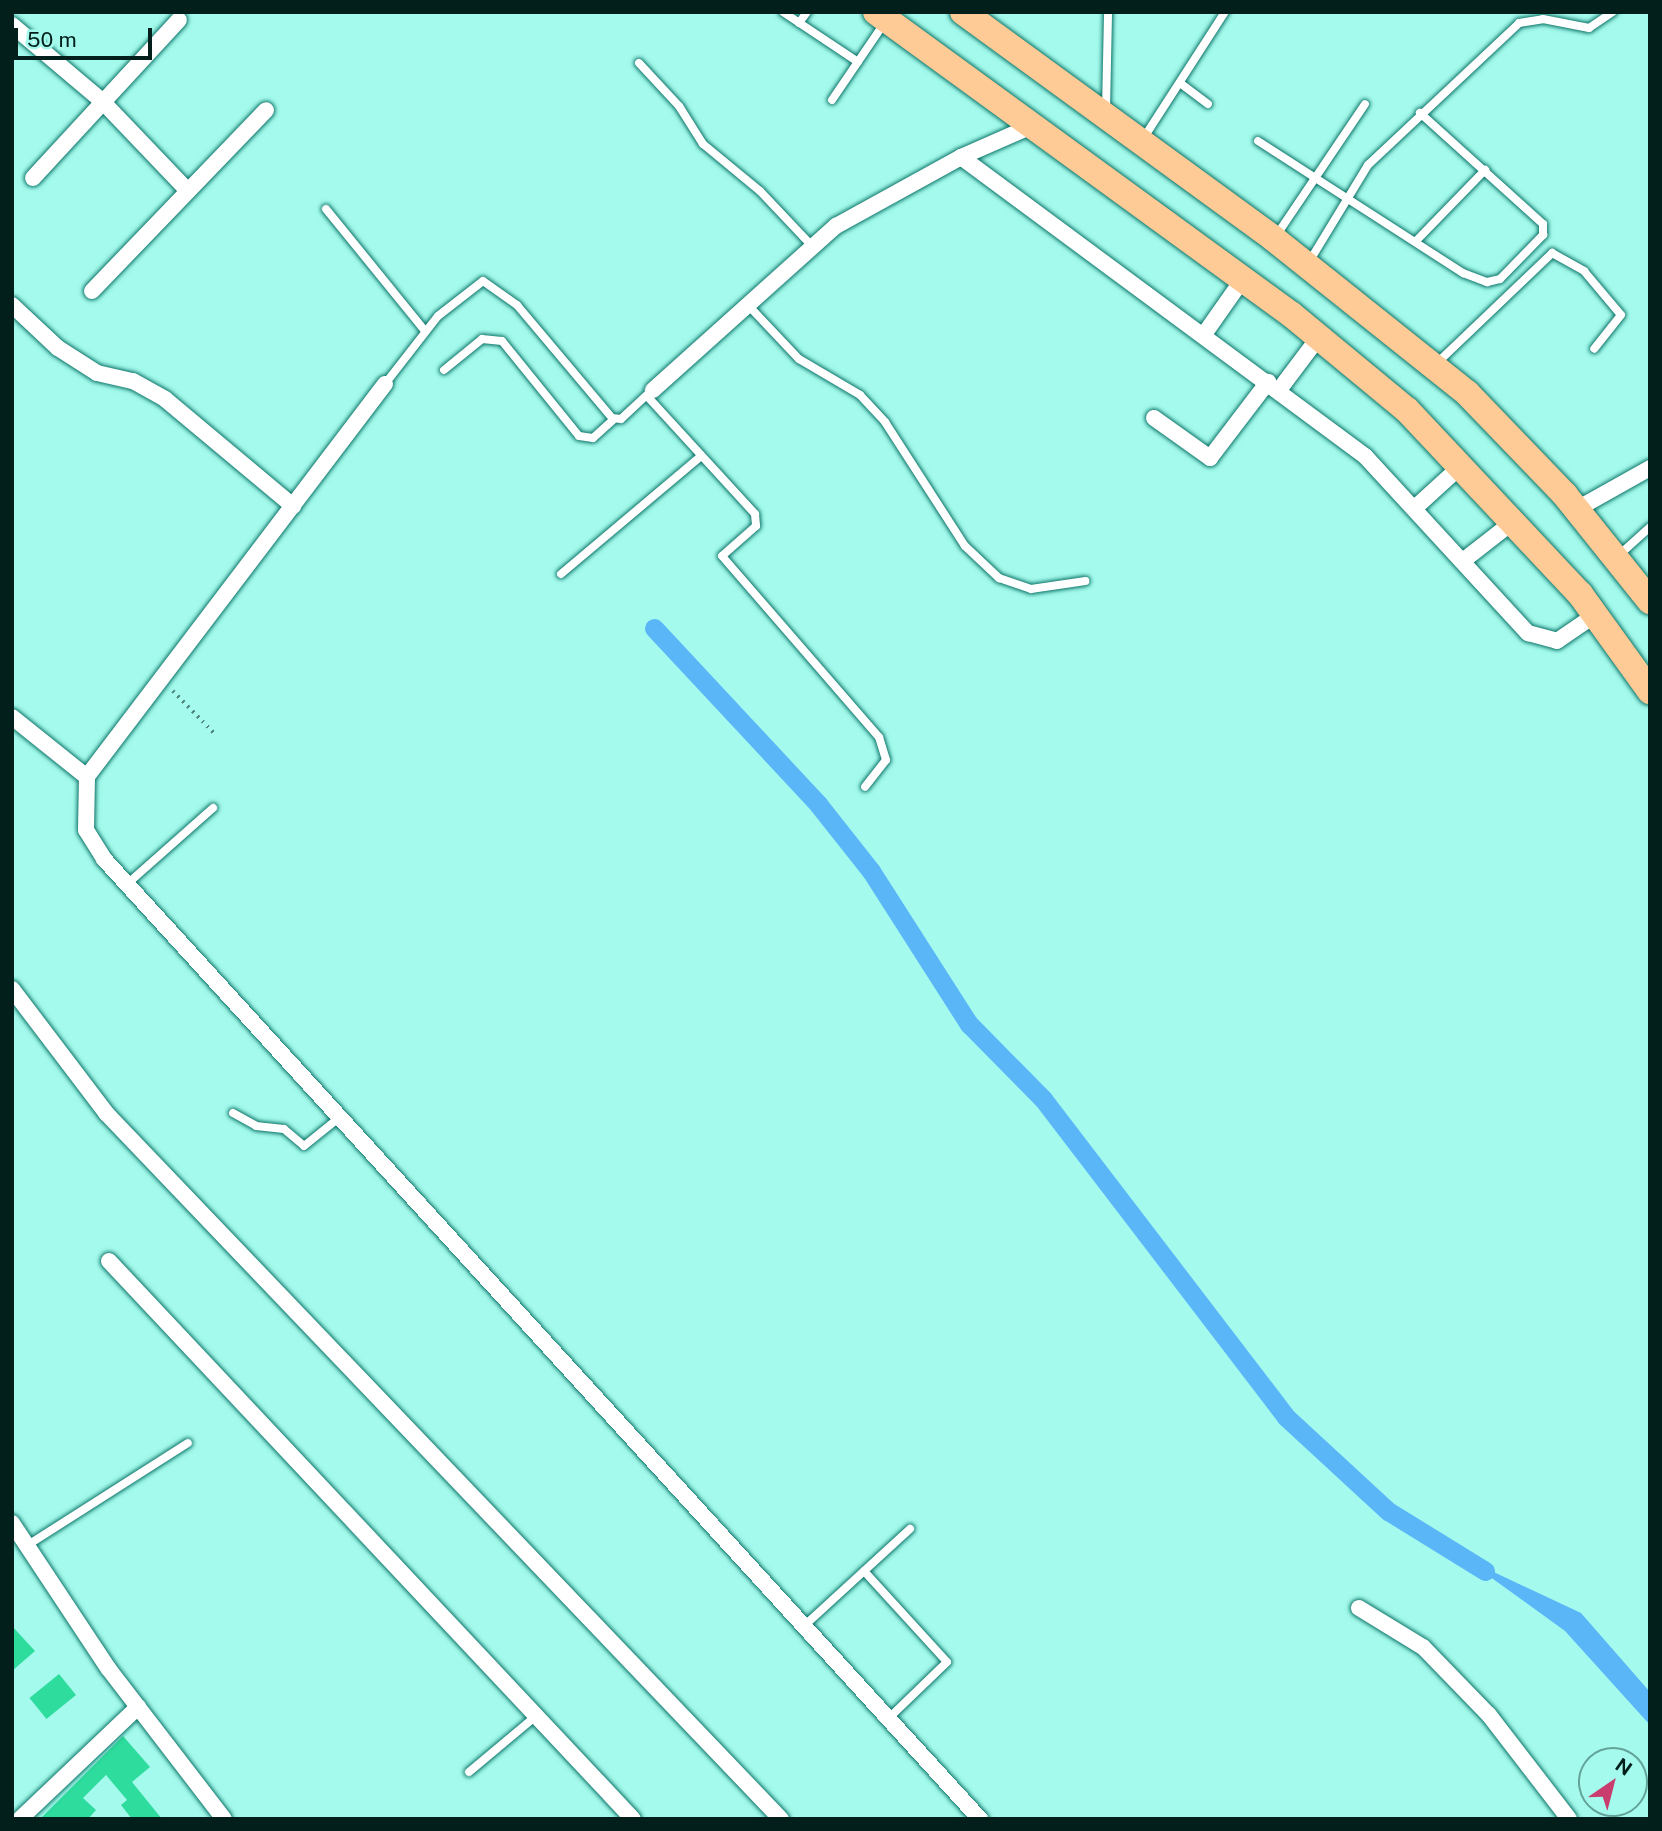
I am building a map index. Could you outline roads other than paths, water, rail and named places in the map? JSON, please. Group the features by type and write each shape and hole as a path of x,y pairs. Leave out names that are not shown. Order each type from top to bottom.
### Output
{"main road":[{"path":"881,16 1034,125 1319,337 1462,465 1595,615 1650,691"},
{"path":"974,17 1307,264 1434,366 1530,455 1650,601"}],"street":[{"path":"33,178 179,20"},
{"path":"12,25 103,102 188,191"},
{"path":"92,291 266,110"},
{"path":"650,393 811,245 961,157 1034,125"},
{"path":"961,157 1205,333 1417,506 1535,638 1557,641 1595,615"},
{"path":"1205,333 1243,279"},
{"path":"12,305 58,348 96,373 133,381 164,399 293,506"},
{"path":"1154,418 1210,458 1319,337"},
{"path":"385,384 87,777 86,830 127,884 980,1819"},
{"path":"1417,506 1462,465"},
{"path":"1577,509 1650,468"},
{"path":"1464,560 1514,521"},
{"path":"12,717 87,777"},
{"path":"12,989 106,1113 781,1819"},
{"path":"109,1261 633,1819"},
{"path":"12,1523 31,1543 138,1707 224,1819"},
{"path":"1359,1608 1438,1662 1489,1715 1569,1819"},
{"path":"20,1819 138,1707"}],"lane":[{"path":"783,12 858,62"},
{"path":"799,23 807,12"},
{"path":"1107,115 1108,12"},
{"path":"1142,141 1225,12"},
{"path":"1307,264 1348,194 1420,113 1528,18 1589,29 1613,12"},
{"path":"832,100 858,62 881,16"},
{"path":"639,63 679,106 703,144 760,191 811,245"},
{"path":"1180,82 1208,104"},
{"path":"1274,239 1365,104"},
{"path":"1258,141 1348,194 1479,281 1500,279 1545,230 1485,170 1420,113"},
{"path":"1417,240 1485,170"},
{"path":"326,209 425,331"},
{"path":"1434,366 1552,253 1584,271 1621,315 1594,349"},
{"path":"385,384 425,331 478,283 493,284 614,419"},
{"path":"746,303 799,359 870,405 965,546 999,578 1031,589 1085,581"},
{"path":"444,370 482,340 502,341 579,436 593,438 650,393 758,520 724,552 724,561 887,751 865,787"},
{"path":"561,574 701,456"},
{"path":"1616,557 1650,527"},
{"path":"127,884 213,808"},
{"path":"233,1112 256,1126 284,1129 304,1146 340,1117"},
{"path":"31,1543 188,1443"},
{"path":"804,1626 910,1530"},
{"path":"864,1571 947,1662 888,1719"},
{"path":"469,1772 536,1716"}],"water":[{"path":"1464,1558 1581,1613 1650,1692 1650,1725 1565,1631"}],"waterway":[{"path":"654,628 818,804 871,871 969,1024 1043,1099 1286,1417 1388,1511 1485,1571"}]}
